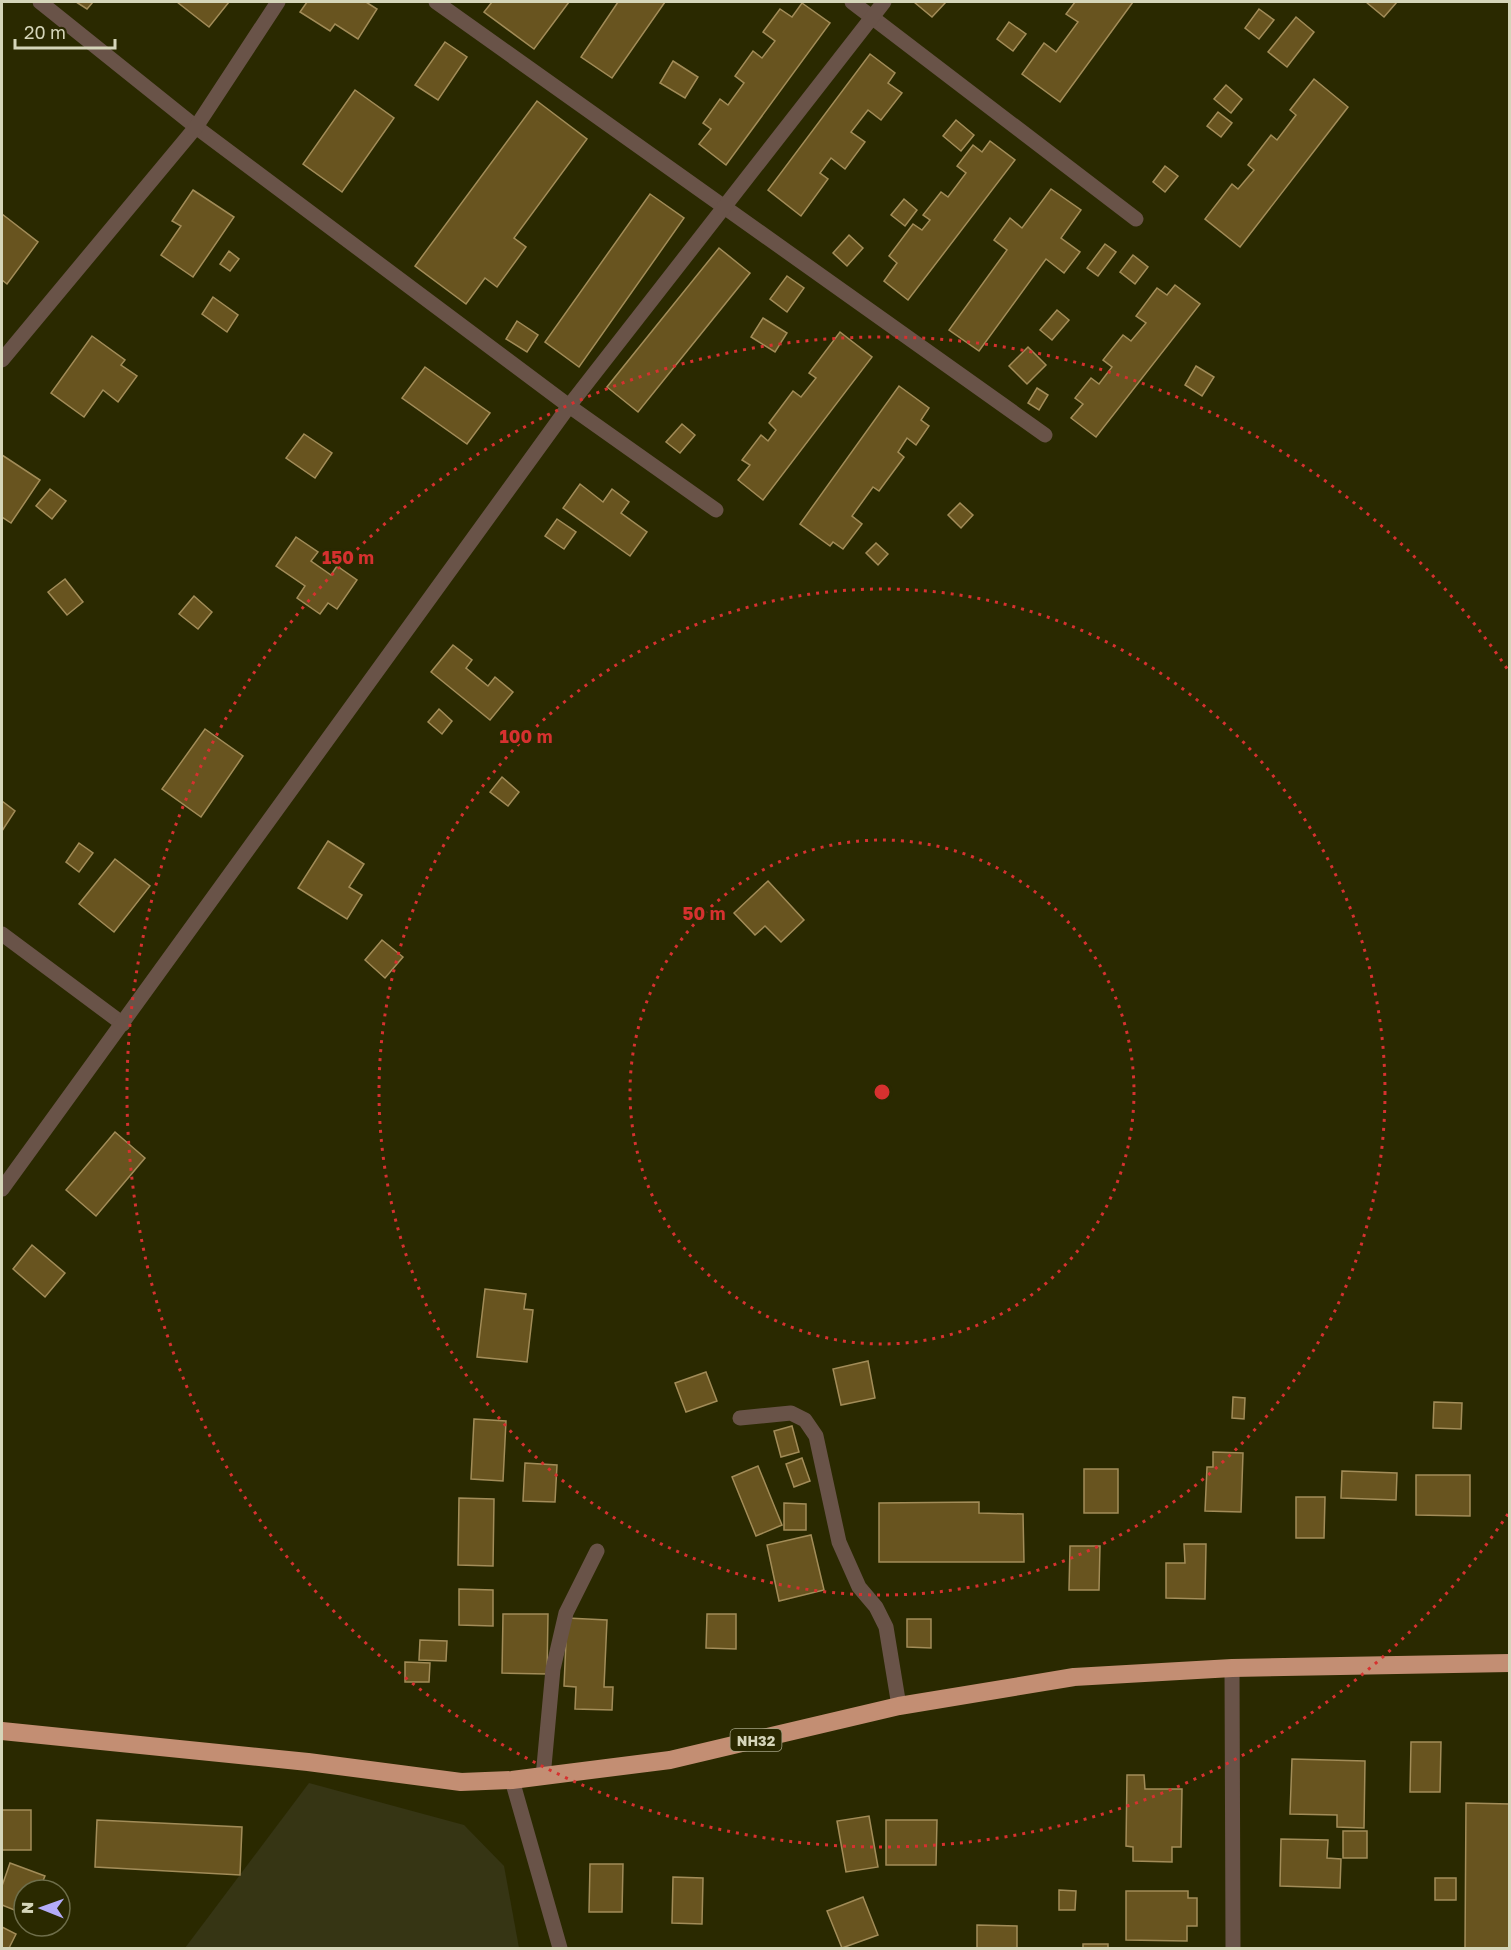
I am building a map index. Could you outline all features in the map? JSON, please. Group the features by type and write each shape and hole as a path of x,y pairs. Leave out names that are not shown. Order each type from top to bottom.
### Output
{"highway":[{"name":"NH32","path":"2,1731 308,1762 461,1782 512,1780 670,1760 899,1706 1074,1677 1233,1668 1509,1663"}],"street":[{"path":"40,2 196,127 569,406 716,510"},
{"path":"2,360 196,127 278,2"},
{"path":"436,2 1046,435"},
{"path":"852,2 1136,219"},
{"path":"2,1190 569,406 884,2"},
{"path":"2,934 123,1024"},
{"path":"740,1418 792,1413 805,1420 816,1436 839,1542 859,1587 876,1607 886,1627 899,1706"},
{"path":"543,1777 553,1669 566,1612 597,1551"},
{"path":"1233,1668 1233,1948"},
{"path":"512,1780 560,1948"}],"shaded area":[{"path":"309,1783 464,1825 504,1866 519,1948 185,1948"}],"building":[{"path":"76,2 93,2 87,9"},
{"path":"177,2 229,2 209,27"},
{"path":"307,2 366,2 377,9 358,39 335,24 330,31 300,12"},
{"path":"492,2 569,2 534,49 484,12"},
{"path":"618,2 665,2 612,78 581,57"},
{"path":"914,2 946,2 932,17"},
{"path":"1075,2 1133,2 1060,102 1022,74 1044,43 1056,52 1078,22 1066,14"},
{"path":"1366,2 1397,2 1384,17"},
{"path":"802,3 830,23 726,165 699,144 711,129 703,123 720,99 728,105 744,83 735,76 753,51 762,58 775,41 763,32 780,9 792,17"},
{"path":"1259,9 1274,20 1259,39 1245,28"},
{"path":"1296,17 1314,32 1287,67 1268,52"},
{"path":"1009,22 1026,34 1013,51 997,39"},
{"path":"445,42 467,57 438,100 415,85"},
{"path":"870,54 895,73 888,83 902,93 881,120 868,110 851,132 865,142 845,169 831,158 820,173 828,179 801,216 768,190"},
{"path":"673,61 698,77 685,98 660,83"},
{"path":"1314,79 1348,107 1240,247 1205,219 1232,184 1238,189 1254,170 1248,165 1271,135 1277,140 1296,115 1290,110"},
{"path":"1226,85 1242,99 1231,113 1214,99"},
{"path":"355,90 394,118 342,192 303,164"},
{"path":"537,101 587,139 514,238 526,247 497,287 485,278 466,304 415,266"},
{"path":"1218,112 1232,123 1221,137 1207,126"},
{"path":"956,120 974,135 961,151 943,136"},
{"path":"990,141 1015,160 908,300 884,281 897,263 889,256 913,224 922,230 930,220 923,215 941,192 948,197 966,173 957,166 973,145 982,152"},
{"path":"1165,166 1178,176 1165,192 1153,182"},
{"path":"1051,189 1081,210 1061,238 1080,252 1064,273 1046,259 979,351 949,330 1007,250 994,240 1010,218 1022,228"},
{"path":"193,190 234,217 193,277 161,255 181,226 172,221"},
{"path":"650,194 684,218 579,367 545,342"},
{"path":"904,199 917,210 905,226 891,215"},
{"path":"2,214 38,242 7,284 2,280"},
{"path":"849,235 863,248 847,266 833,253"},
{"path":"1105,244 1116,252 1098,276 1087,268"},
{"path":"719,248 750,273 638,412 607,387"},
{"path":"229,251 239,259 230,271 220,264"},
{"path":"1133,255 1148,267 1135,284 1120,272"},
{"path":"787,276 804,288 787,312 770,299"},
{"path":"1175,285 1200,304 1096,437 1071,418 1083,404 1075,398 1091,378 1099,384 1112,367 1103,360 1123,335 1131,341 1146,323 1136,316 1157,288 1167,295"},
{"path":"213,297 238,315 227,332 202,314"},
{"path":"1057,310 1069,320 1052,340 1040,330"},
{"path":"763,318 787,333 775,352 751,337"},
{"path":"517,321 538,335 527,352 506,339"},
{"path":"840,332 872,357 763,500 738,480 750,465 742,460 761,435 768,441 776,430 769,423 793,391 801,397 816,378 809,373"},
{"path":"92,336 125,360 121,365 137,376 118,402 103,390 84,417 51,393"},
{"path":"1028,347 1046,365 1027,384 1009,366"},
{"path":"1196,366 1214,377 1202,396 1185,385"},
{"path":"425,367 490,413 467,444 402,398"},
{"path":"899,386 929,408 921,420 929,426 916,445 907,438 898,452 904,457 879,491 873,487 852,516 862,524 843,549 833,542 830,546 800,524"},
{"path":"1037,388 1048,395 1039,410 1028,403"},
{"path":"682,424 695,435 680,453 666,442"},
{"path":"304,434 332,453 315,478 286,458"},
{"path":"2,455 40,480 11,523 2,517"},
{"path":"580,484 603,502 612,489 629,502 621,513 647,532 630,556 563,508"},
{"path":"50,489 66,501 52,519 36,506"},
{"path":"960,503 973,515 961,528 948,515"},
{"path":"557,519 576,532 564,549 545,536"},
{"path":"296,537 318,552 311,561 331,575 337,566 357,580 337,609 328,603 320,614 297,598 305,586 276,566"},
{"path":"876,543 888,554 878,565 866,553"},
{"path":"65,579 83,602 67,615 48,592"},
{"path":"194,596 212,612 198,629 179,614"},
{"path":"453,645 472,660 466,668 488,686 495,677 513,692 490,720 431,672"},
{"path":"439,709 452,721 442,734 428,722"},
{"path":"205,729 243,756 201,817 162,789"},
{"path":"502,777 519,792 508,806 490,792"},
{"path":"2,801 15,811 2,831"},
{"path":"328,841 364,864 349,887 362,895 347,919 298,888"},
{"path":"79,843 93,853 79,872 66,862"},
{"path":"115,859 150,886 114,932 79,904"},
{"path":"768,881 804,920 781,942 765,926 755,935 734,913"},
{"path":"382,940 403,957 385,978 365,960"},
{"path":"115,1132 145,1158 96,1216 66,1190"},
{"path":"32,1245 65,1273 45,1297 13,1269"},
{"path":"485,1289 526,1294 524,1309 533,1310 527,1362 477,1357"},
{"path":"868,1361 875,1398 841,1405 833,1369"},
{"path":"706,1372 717,1401 686,1412 675,1383"},
{"path":"1233,1397 1245,1398 1244,1419 1232,1418"},
{"path":"1434,1402 1462,1403 1461,1429 1433,1428"},
{"path":"474,1419 506,1421 503,1481 471,1479"},
{"path":"792,1426 799,1452 781,1457 774,1431"},
{"path":"1213,1452 1243,1453 1241,1512 1205,1511 1207,1467 1213,1467"},
{"path":"802,1458 810,1481 794,1487 786,1464"},
{"path":"525,1463 557,1465 555,1502 523,1501"},
{"path":"758,1466 782,1525 756,1536 732,1477"},
{"path":"1084,1469 1118,1469 1118,1513 1084,1513"},
{"path":"1342,1471 1397,1473 1396,1500 1341,1498"},
{"path":"1416,1475 1470,1475 1470,1516 1416,1515"},
{"path":"1296,1497 1325,1497 1324,1538 1296,1538"},
{"path":"459,1498 494,1499 493,1566 458,1565"},
{"path":"979,1502 979,1513 1023,1514 1024,1562 879,1562 879,1503"},
{"path":"784,1503 806,1504 806,1530 784,1530"},
{"path":"811,1535 824,1590 779,1601 767,1545"},
{"path":"1184,1544 1206,1544 1205,1599 1166,1598 1166,1563 1185,1563"},
{"path":"1070,1546 1100,1546 1099,1590 1069,1590"},
{"path":"459,1589 493,1590 493,1626 459,1625"},
{"path":"503,1614 548,1614 547,1674 502,1673"},
{"path":"707,1614 736,1614 736,1649 706,1648"},
{"path":"567,1618 607,1620 604,1687 613,1687 612,1710 575,1709 576,1687 564,1686"},
{"path":"907,1619 931,1619 931,1648 907,1647"},
{"path":"420,1640 447,1641 446,1661 419,1660"},
{"path":"405,1662 430,1663 429,1682 405,1682"},
{"path":"1411,1742 1441,1742 1440,1792 1410,1792"},
{"path":"1292,1759 1365,1761 1364,1828 1337,1827 1337,1815 1290,1814"},
{"path":"1127,1775 1144,1775 1145,1789 1182,1789 1181,1847 1172,1847 1172,1862 1133,1861 1133,1847 1126,1846"},
{"path":"1466,1803 1510,1804 1510,1948 1465,1948"},
{"path":"2,1810 31,1810 31,1850 2,1850"},
{"path":"869,1816 878,1867 846,1872 837,1821"},
{"path":"97,1820 242,1827 240,1875 95,1867"},
{"path":"886,1820 937,1820 936,1865 886,1865"},
{"path":"1343,1831 1367,1831 1367,1858 1343,1858"},
{"path":"1281,1839 1328,1840 1327,1858 1341,1859 1340,1888 1280,1886"},
{"path":"10,1863 45,1876 44,1878 12,1878 12,1909 2,1905 2,1886"},
{"path":"590,1864 623,1864 622,1912 589,1912"},
{"path":"673,1877 703,1878 702,1924 672,1923"},
{"path":"1435,1878 1456,1878 1456,1900 1435,1900"},
{"path":"1059,1890 1076,1891 1075,1910 1059,1910"},
{"path":"1126,1891 1188,1891 1188,1898 1197,1898 1197,1926 1187,1926 1187,1941 1126,1940"},
{"path":"863,1897 878,1935 842,1948 827,1911"},
{"path":"977,1925 1017,1926 1017,1948 977,1948"},
{"path":"2,1927 12,1932 12,1938 14,1938 9,1948 2,1948"},
{"path":"1083,1944 1108,1944 1108,1948 1083,1948"}]}
